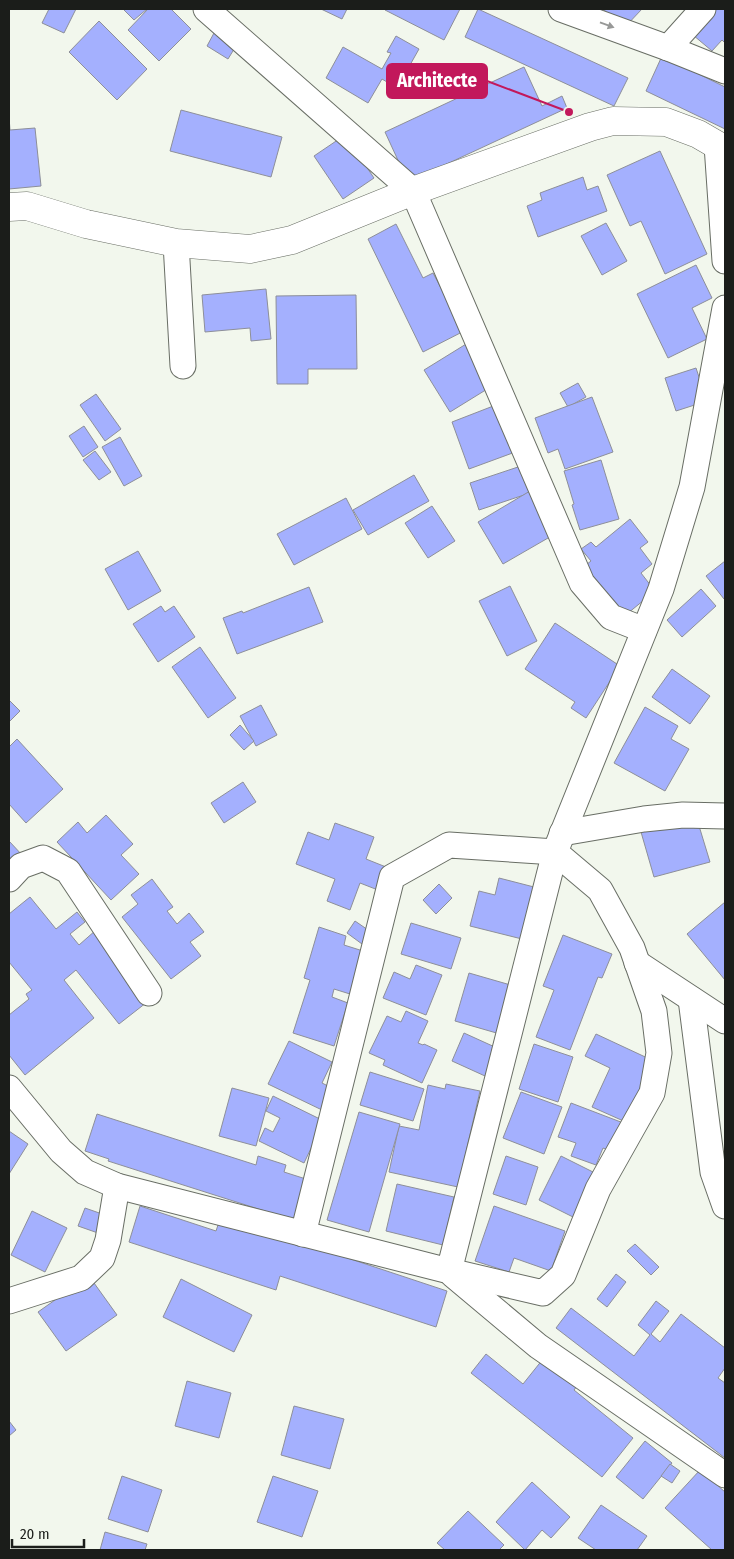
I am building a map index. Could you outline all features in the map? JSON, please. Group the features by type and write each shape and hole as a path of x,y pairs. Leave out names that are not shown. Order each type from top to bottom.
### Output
{"street":[{"path":"206,9 413,190 582,583 611,617 644,630"},
{"path":"561,9 725,71"},
{"path":"668,48 703,9"},
{"path":"9,207 27,206 86,224 176,243 250,249 292,240 413,190 590,127 612,121 666,122 698,134 721,148 725,261"},
{"path":"176,243 183,366"},
{"path":"449,1272 558,843 660,589 692,486 725,308"},
{"path":"303,1234 392,878 449,846 558,843 644,819 683,814 725,816"},
{"path":"9,1088 61,1151 85,1172 117,1186 449,1272 543,1293 563,1275 598,1189 652,1093 659,1053 654,1011 632,948 600,890 558,843"},
{"path":"9,879 21,866 43,858 68,871 149,993"},
{"path":"638,964 725,1021"},
{"path":"691,999 714,1172 725,1206"},
{"path":"9,1301 81,1278 102,1258 108,1240 117,1186"},
{"path":"449,1272 538,1346 725,1475"}],"building":[{"path":"49,9 76,9 64,33 42,23"},
{"path":"123,9 147,9 134,20"},
{"path":"148,9 171,9 191,29 159,61 128,30"},
{"path":"321,9 347,9 342,19"},
{"path":"386,9 460,9 444,40"},
{"path":"478,9 628,78 614,106 465,37"},
{"path":"603,9 642,9 624,28"},
{"path":"706,9 725,9 725,43 722,40 712,51 687,30"},
{"path":"99,21 147,69 117,100 69,52"},
{"path":"214,33 236,46 228,59 207,46"},
{"path":"396,36 419,49 397,88 382,79 368,103 326,78 343,47 382,69 391,53 387,52"},
{"path":"662,56 725,87 725,129 646,91"},
{"path":"524,67 542,106 562,96 567,108 408,182 385,132"},
{"path":"181,110 282,137 271,177 170,151"},
{"path":"9,117 10,130 35,128 41,186 9,189"},
{"path":"345,135 374,178 343,199 314,156"},
{"path":"660,151 707,254 665,274 641,221 630,226 607,175"},
{"path":"583,177 587,190 598,186 607,211 538,237 527,206 542,200 540,193"},
{"path":"606,223 627,261 602,275 581,236"},
{"path":"396,224 423,278 433,273 442,290 449,286 470,328 423,352 368,239"},
{"path":"696,265 712,298 692,308 707,339 668,358 637,294"},
{"path":"266,289 271,339 251,341 250,328 205,332 202,295"},
{"path":"356,295 357,369 308,369 308,384 277,384 276,296"},
{"path":"471,341 497,383 450,412 424,370"},
{"path":"696,368 707,401 676,411 665,378"},
{"path":"578,383 586,397 568,407 560,393"},
{"path":"96,394 121,429 105,441 80,405"},
{"path":"592,397 613,452 565,469 558,449 548,453 535,418"},
{"path":"501,403 518,451 469,469 452,422"},
{"path":"84,426 98,447 83,457 69,436"},
{"path":"120,437 142,476 124,486 102,447"},
{"path":"95,451 111,472 99,480 83,460"},
{"path":"601,460 619,519 580,530 564,471"},
{"path":"527,464 536,491 479,510 470,483"},
{"path":"414,475 429,501 368,535 353,510"},
{"path":"530,491 555,534 503,564 478,522"},
{"path":"346,498 362,529 294,565 277,534"},
{"path":"432,506 455,541 428,558 405,523"},
{"path":"630,519 648,542 640,548 652,564 641,573 655,591 622,618 582,568 591,561 581,549 591,542 596,547"},
{"path":"138,551 161,591 128,610 105,569"},
{"path":"725,561 725,598 724,599 706,576"},
{"path":"510,586 537,641 507,656 479,601"},
{"path":"309,587 323,622 237,654 223,618 242,611 243,613"},
{"path":"701,589 716,606 682,637 667,620"},
{"path":"161,606 165,612 174,606 195,637 158,662 133,624"},
{"path":"555,623 620,666 586,718 571,708 575,702 525,669"},
{"path":"200,647 236,698 208,718 172,667"},
{"path":"672,669 710,696 690,724 652,697"},
{"path":"9,700 20,711 9,722"},
{"path":"261,705 277,735 256,746 240,716"},
{"path":"645,707 678,726 671,739 689,749 665,791 614,763"},
{"path":"240,725 254,741 244,750 230,735"},
{"path":"17,739 63,789 26,823 9,804 9,747"},
{"path":"243,782 256,802 224,823 211,803"},
{"path":"106,815 133,844 121,855 139,874 111,900 57,842 78,822 87,833"},
{"path":"696,816 710,862 654,877 641,832"},
{"path":"335,823 374,837 366,859 386,867 378,890 360,883 350,910 327,901 335,879 296,864 308,832 329,840"},
{"path":"9,841 23,856 9,870"},
{"path":"499,878 534,887 522,939 470,926 479,891 495,895"},
{"path":"152,879 173,907 167,911 177,924 189,913 204,932 190,942 201,956 171,979 122,917 138,904 131,895"},
{"path":"439,884 452,898 436,914 423,900"},
{"path":"30,897 56,929 77,912 85,922 70,934 79,945 96,930 151,999 119,1024 76,970 64,980 94,1018 25,1075 9,1055 9,1015 29,999 26,994 32,990 9,962 9,914"},
{"path":"725,902 725,980 687,934"},
{"path":"355,921 371,932 362,944 347,933"},
{"path":"411,923 461,938 451,969 401,954"},
{"path":"319,927 346,936 344,945 363,951 350,994 334,989 332,997 348,1003 334,1046 293,1033 310,980 304,978"},
{"path":"563,935 612,954 602,978 598,977 570,1050 536,1037 554,990 543,986"},
{"path":"416,965 442,975 426,1015 383,998 394,972 410,979"},
{"path":"469,973 514,986 500,1034 455,1021"},
{"path":"406,1011 428,1021 418,1043 437,1050 422,1083 383,1065 385,1060 369,1053 387,1016 401,1022"},
{"path":"464,1033 497,1048 485,1076 452,1061"},
{"path":"596,1034 656,1062 628,1123 592,1107 610,1068 585,1056"},
{"path":"289,1041 332,1062 322,1083 332,1088 322,1110 268,1084"},
{"path":"534,1044 573,1057 558,1102 519,1089"},
{"path":"370,1072 424,1089 413,1121 360,1105"},
{"path":"446,1084 480,1091 458,1187 389,1172 399,1126 419,1130 428,1085 445,1089"},
{"path":"232,1088 269,1098 256,1146 219,1136"},
{"path":"521,1092 562,1107 544,1154 503,1138"},
{"path":"273,1096 324,1121 304,1163 259,1141 265,1128 273,1132 280,1118 266,1111"},
{"path":"571,1103 626,1124 615,1153 603,1148 596,1165 571,1156 576,1143 558,1137"},
{"path":"359,1112 400,1124 369,1232 327,1220"},
{"path":"97,1114 256,1165 258,1156 286,1165 284,1172 309,1180 296,1221 108,1161 109,1159 85,1151"},
{"path":"9,1131 28,1144 9,1174"},
{"path":"506,1156 538,1167 526,1205 493,1194"},
{"path":"561,1156 595,1173 577,1219 539,1200"},
{"path":"397,1184 454,1197 443,1245 386,1231"},
{"path":"140,1206 216,1231 221,1216 447,1291 436,1327 280,1276 276,1290 129,1242"},
{"path":"494,1206 565,1231 551,1271 514,1258 509,1272 475,1261"},
{"path":"85,1208 105,1215 98,1233 78,1226"},
{"path":"32,1211 67,1228 45,1272 11,1255"},
{"path":"635,1244 659,1267 651,1275 627,1251"},
{"path":"616,1274 626,1282 607,1307 597,1299"},
{"path":"89,1276 117,1315 66,1351 38,1312"},
{"path":"181,1279 252,1315 234,1352 163,1317"},
{"path":"656,1301 669,1311 651,1334 660,1342 681,1314 725,1348 725,1368 718,1378 725,1383 725,1458 556,1328 571,1308 634,1356 650,1335 638,1325"},
{"path":"486,1354 523,1384 547,1354 581,1381 574,1390 633,1438 602,1477 471,1373"},
{"path":"187,1381 231,1393 219,1438 175,1426"},
{"path":"294,1406 344,1419 330,1469 281,1455"},
{"path":"9,1421 16,1430 9,1436"},
{"path":"645,1441 672,1463 643,1499 616,1477"},
{"path":"670,1464 680,1471 672,1483 661,1476"},
{"path":"700,1470 725,1492 724,1550 712,1550 665,1508"},
{"path":"122,1476 162,1490 148,1532 108,1519"},
{"path":"273,1476 318,1491 302,1537 257,1522"},
{"path":"532,1482 570,1517 551,1538 542,1530 525,1550 496,1522"},
{"path":"601,1505 647,1536 637,1550 596,1550 578,1538"},
{"path":"468,1511 504,1545 499,1550 445,1550 437,1543"},
{"path":"105,1532 147,1544 145,1550 100,1550"}],"place":[{"name":"Architecte","path":"569,112"}]}
